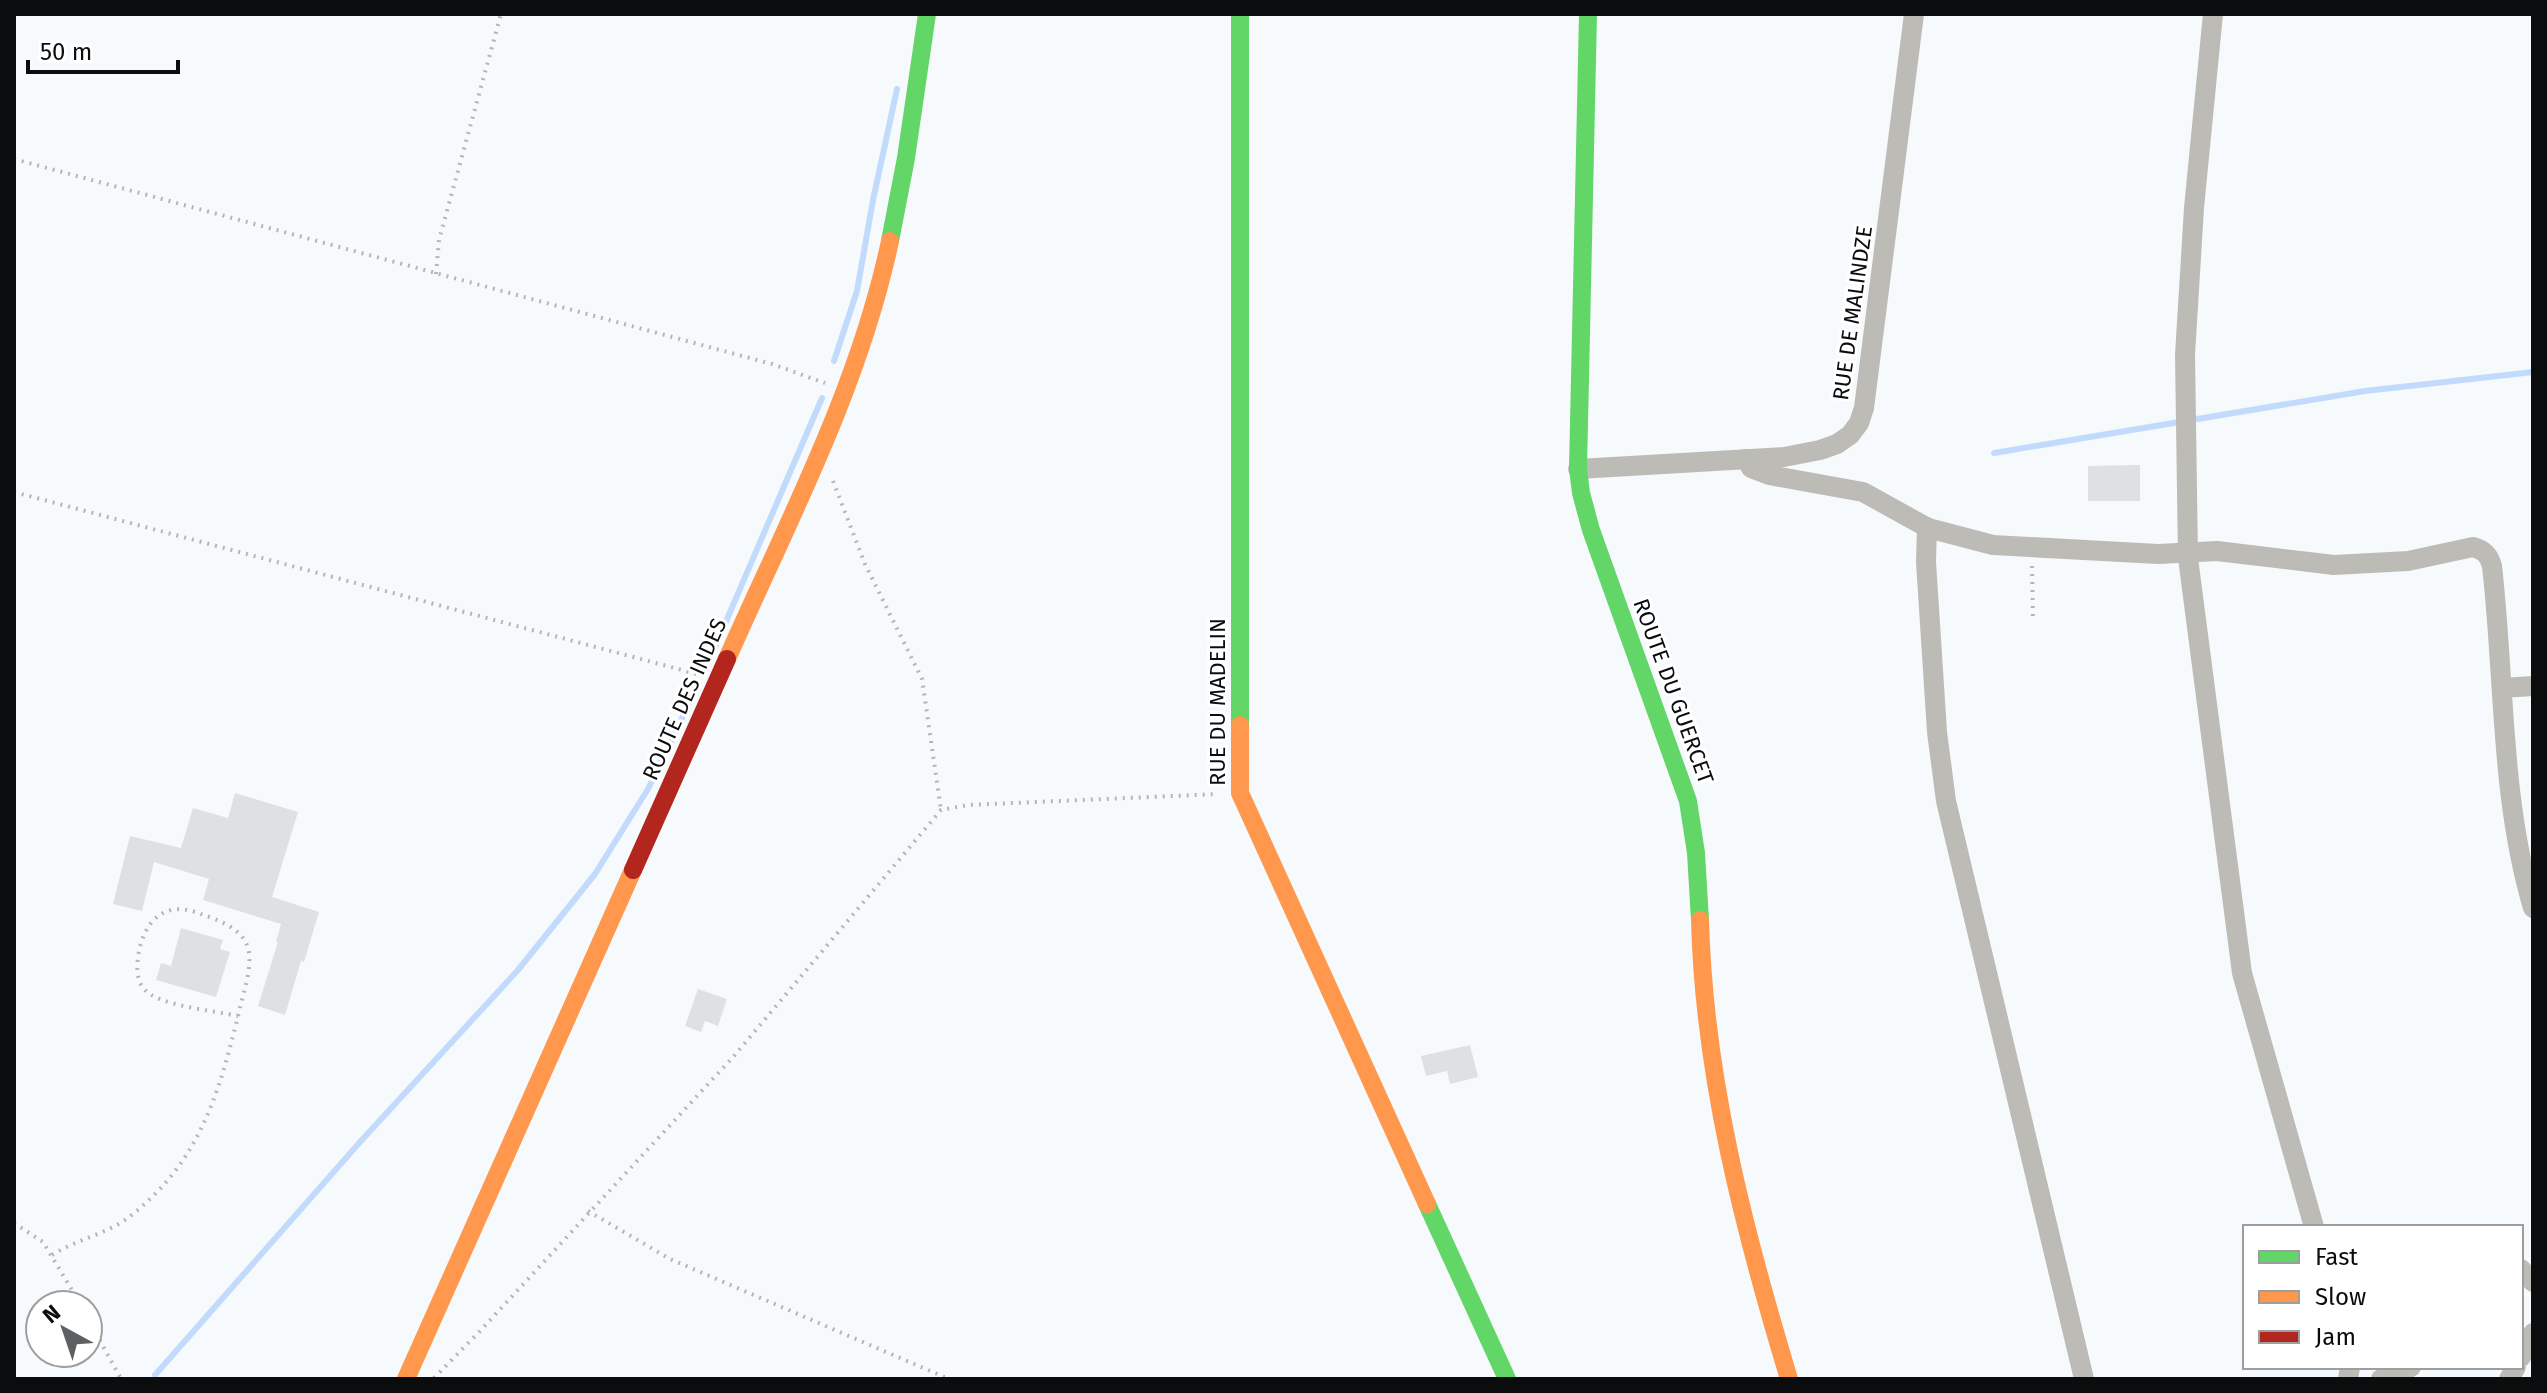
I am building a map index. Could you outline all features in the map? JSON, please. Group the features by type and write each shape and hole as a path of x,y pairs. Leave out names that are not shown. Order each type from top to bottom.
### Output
{"street":[{"name":"ROUTE DES INDES","path":"406,1379 846,391 875,303 890,244 927,14"},
{"name":"RUE DU MADELIN","path":"1240,14 1240,793 1507,1379"},
{"name":"ROUTE DU GUERCET","path":"1588,14 1578,469 1581,493 1591,530 1691,813 1703,988 1715,1071 1753,1252 1789,1379"},
{"name":"RUE DE MALINDZE","path":"1578,469 1784,457 1831,447 1850,435 1862,416 1914,14"},
{"path":"2213,14 2194,208 2185,355 2188,553 2242,973 2313,1225"},
{"path":"1746,459 1755,470 1778,478 1863,492 1927,527 1993,545 2158,554 2230,552 2334,565 2408,561 2477,548 2489,556 2492,566 2509,792 2533,908"},
{"path":"1927,527 1926,562 1937,732 1946,801 2084,1379"},
{"path":"2502,688 2533,686"},
{"path":"2523,1353 2533,1333"},
{"path":"2381,1379 2406,1369"}],"path":[{"path":"436,274 439,240 501,14"},
{"path":"14,159 772,364 846,391"},
{"path":"816,462 824,466 833,482 865,564 922,679 941,810"},
{"path":"14,492 719,680"},
{"path":"2032,547 2033,622"},
{"path":"432,1379 734,1056 941,810 968,805 1240,793"},
{"path":"52,1255 128,1218 156,1193 198,1140 215,1102 238,1016 246,984 249,951 238,933 192,910 167,911 148,924 141,941 137,967 144,990 164,1001 238,1016"},
{"path":"588,1211 670,1259 949,1379"},
{"path":"14,1223 34,1234 52,1255 72,1289"},
{"path":"104,1348 121,1379"}],"building":[{"path":"2140,465 2140,501 2088,501 2088,466"},
{"path":"235,793 298,812 272,897 319,912 285,1015 258,1006 281,924 203,900 209,879 154,862 142,911 113,904 130,836 181,848 193,808 228,818"},
{"path":"181,928 223,940 220,949 230,952 216,997 156,980 161,963 171,966"},
{"path":"698,989 727,999 718,1026 705,1021 701,1032 685,1026"},
{"path":"1470,1045 1478,1077 1450,1084 1447,1071 1426,1076 1421,1056"}],"waterway":[{"path":"834,361 857,291 897,89"},
{"path":"1994,453 2365,391 2533,372"},
{"path":"712,654 822,398"},
{"path":"155,1375 360,1142 518,970 595,874 648,789 697,687"}],"traffic: fast":[{"path":"890,241 906,158 927,14"},
{"path":"1240,14 1240,725"},
{"path":"1588,14 1578,469 1591,530 1688,801 1696,853 1700,920"},
{"path":"1427,1204 1507,1379"}],"traffic: slow":[{"path":"727,659 841,402 877,296 890,241"},
{"path":"1240,725 1240,793 1427,1204"},
{"path":"406,1379 633,870"},
{"path":"1700,920 1709,1037 1729,1152 1789,1379"}],"traffic: jam":[{"path":"633,870 727,659"}]}
